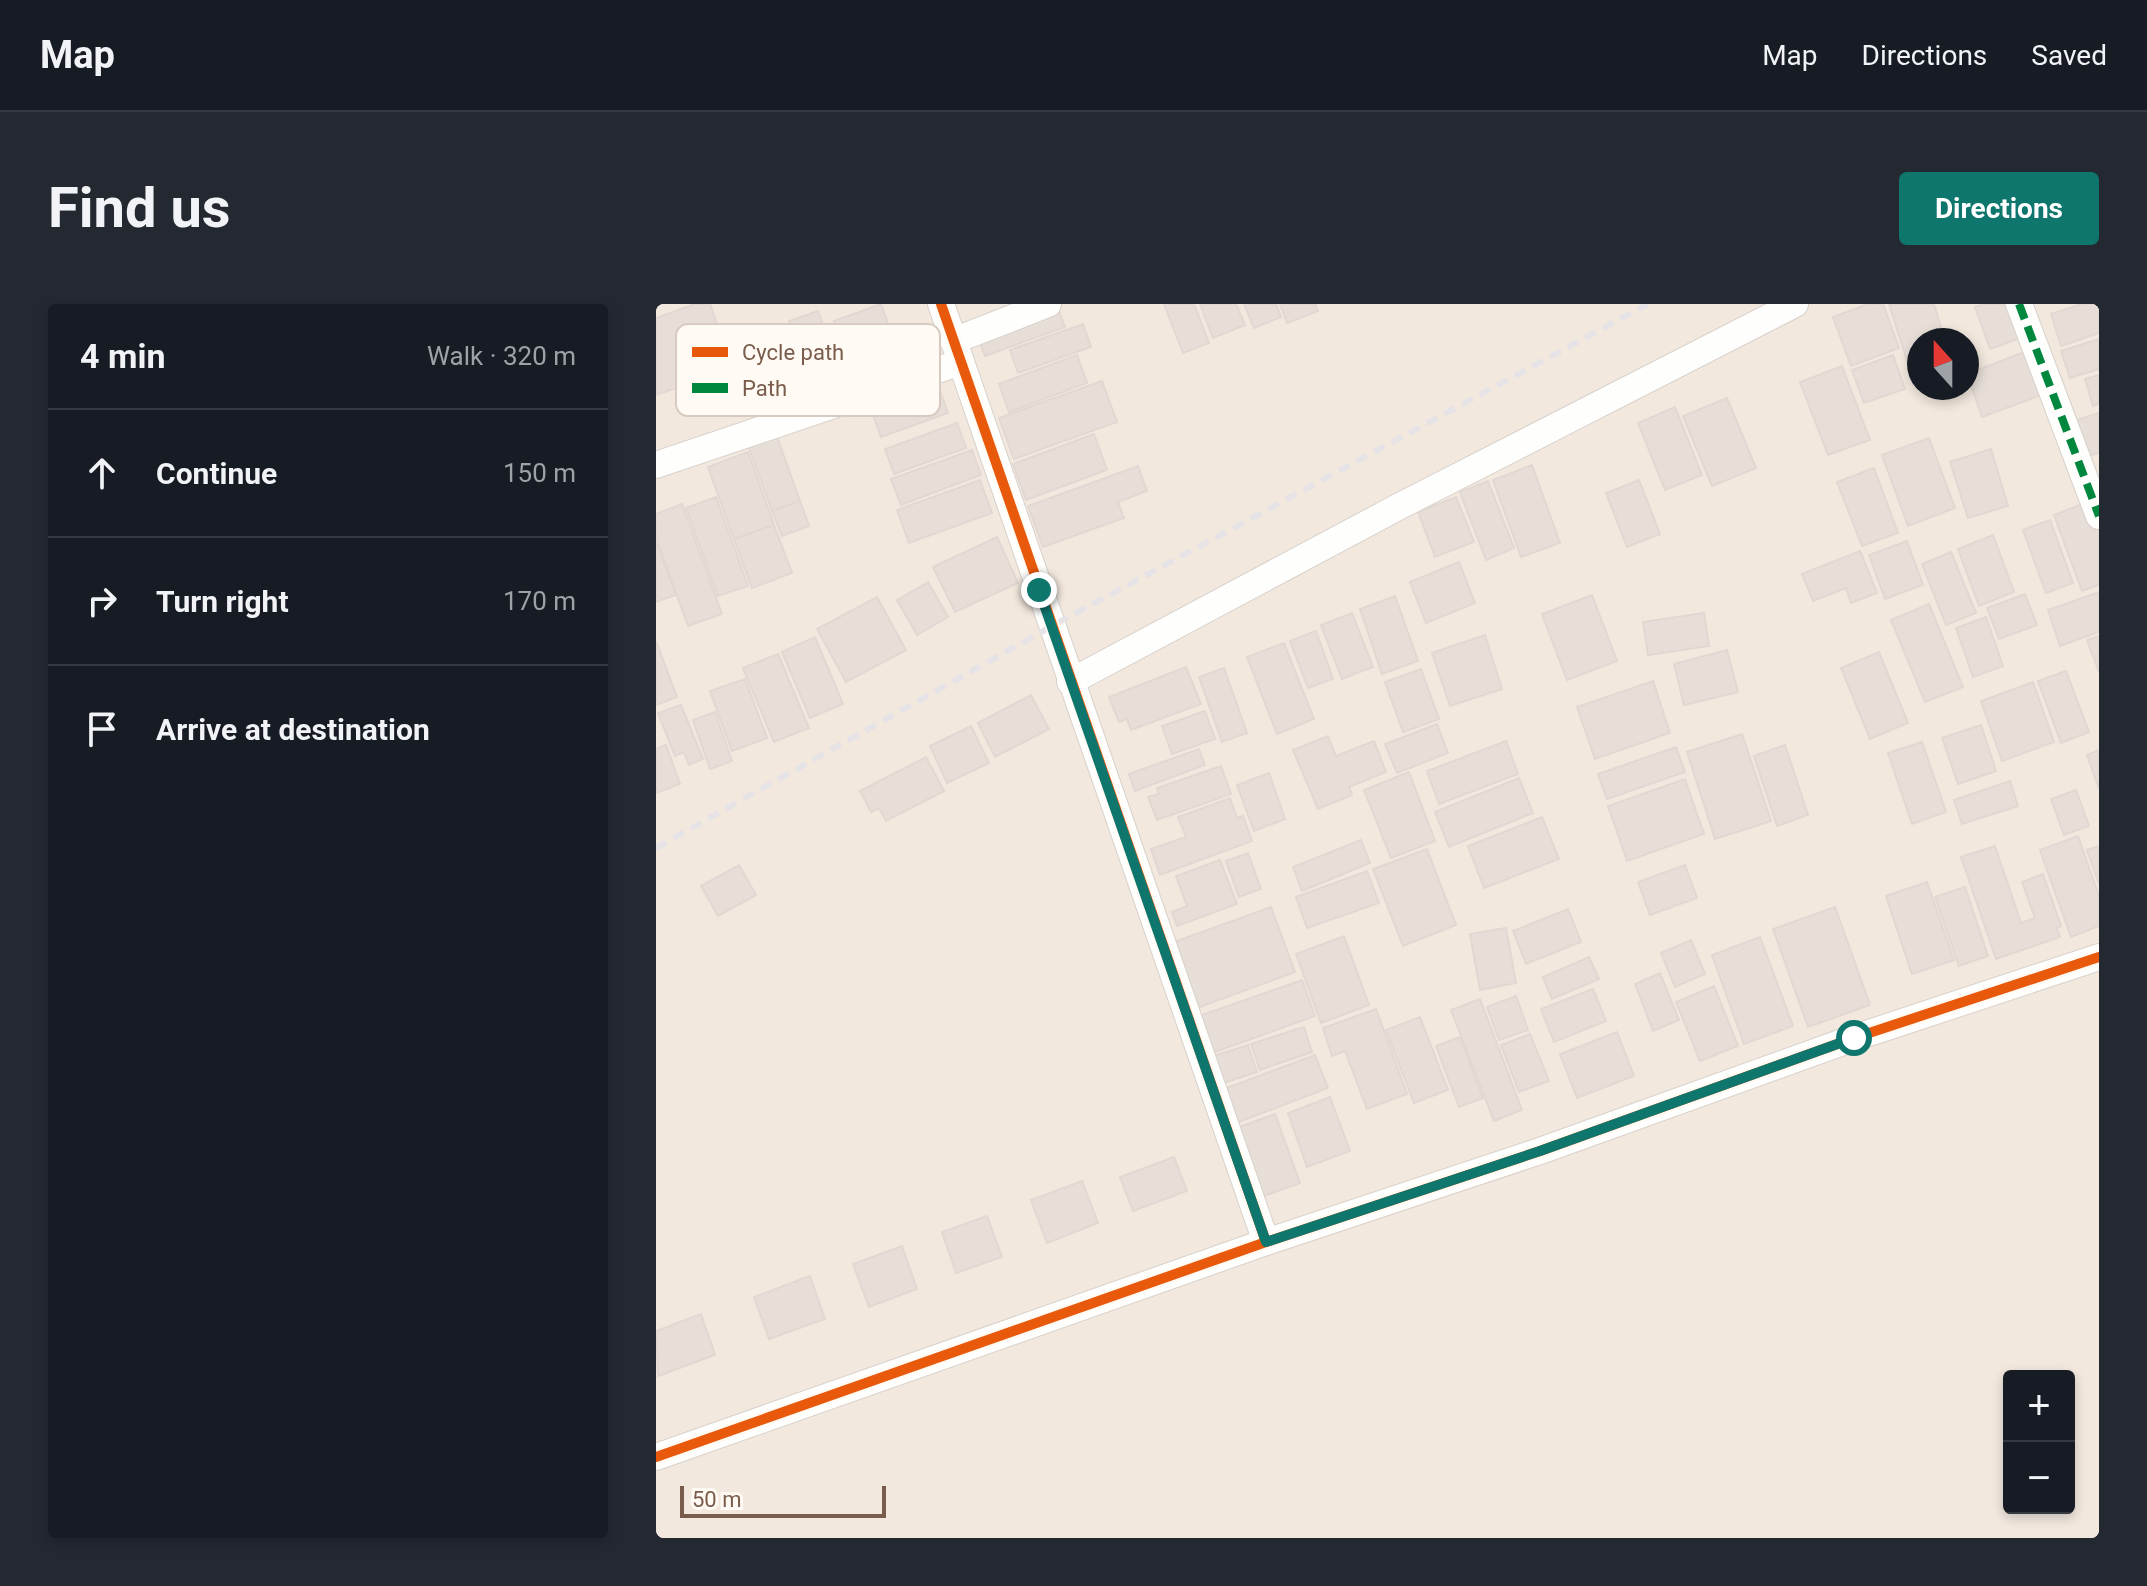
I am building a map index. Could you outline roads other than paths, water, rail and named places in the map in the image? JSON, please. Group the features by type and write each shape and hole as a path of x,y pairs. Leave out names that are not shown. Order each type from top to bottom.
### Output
{"street":[{"path":"941,304 1266,1242"},
{"path":"940,357 1048,304"},
{"path":"1070,682 1398,507 1795,304"},
{"path":"2019,304 2099,516"},
{"path":"656,465 785,416"},
{"path":"656,1457 1266,1242 2099,957"}],"railway":[{"path":"656,848 1052,626 1648,304"}]}
